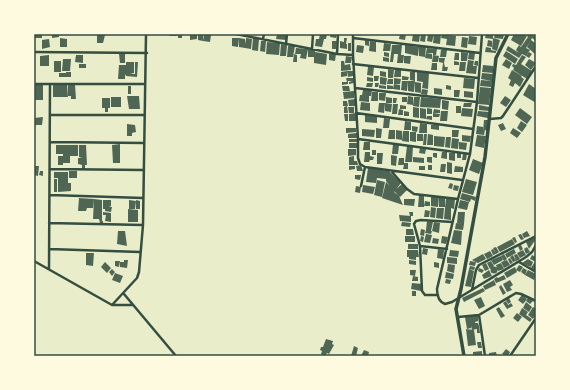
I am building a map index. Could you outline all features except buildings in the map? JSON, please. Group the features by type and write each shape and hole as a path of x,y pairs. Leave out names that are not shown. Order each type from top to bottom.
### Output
{"street":[{"path":"112,305 138,278 139,272 143,225 144,115 147,53 146,34"},
{"path":"237,34 337,54 353,55"},
{"path":"263,40 264,34"},
{"path":"286,44 287,34"},
{"path":"312,49 313,34"},
{"path":"337,54 338,34"},
{"path":"353,34 353,64 359,162 365,167 462,180"},
{"path":"482,34 477,102 470,154 462,180 437,289 440,300 445,304 452,302 472,291 530,254 536,245"},
{"path":"464,356 456,305 486,157 496,58 508,34"},
{"path":"353,38 480,53"},
{"path":"34,52 147,53"},
{"path":"353,64 478,78"},
{"path":"490,119 501,118 503,116 536,66"},
{"path":"34,84 145,84"},
{"path":"49,269 50,84"},
{"path":"355,88 477,102"},
{"path":"356,113 473,129"},
{"path":"50,115 144,115"},
{"path":"358,139 470,154"},
{"path":"50,142 144,143"},
{"path":"361,186 365,167"},
{"path":"50,169 144,170"},
{"path":"392,171 407,189 414,194 458,199"},
{"path":"49,195 143,198"},
{"path":"438,295 428,295 423,292 420,246 414,224 415,222 421,220 452,222"},
{"path":"49,223 143,225"},
{"path":"472,291 476,270 480,265 536,236"},
{"path":"420,246 447,249"},
{"path":"49,249 140,252"},
{"path":"34,261 112,305 133,305"},
{"path":"518,262 536,272"},
{"path":"458,317 479,315 516,293 536,301"},
{"path":"124,294 176,356"},
{"path":"479,315 485,356"},
{"path":"510,356 536,318"}]}
